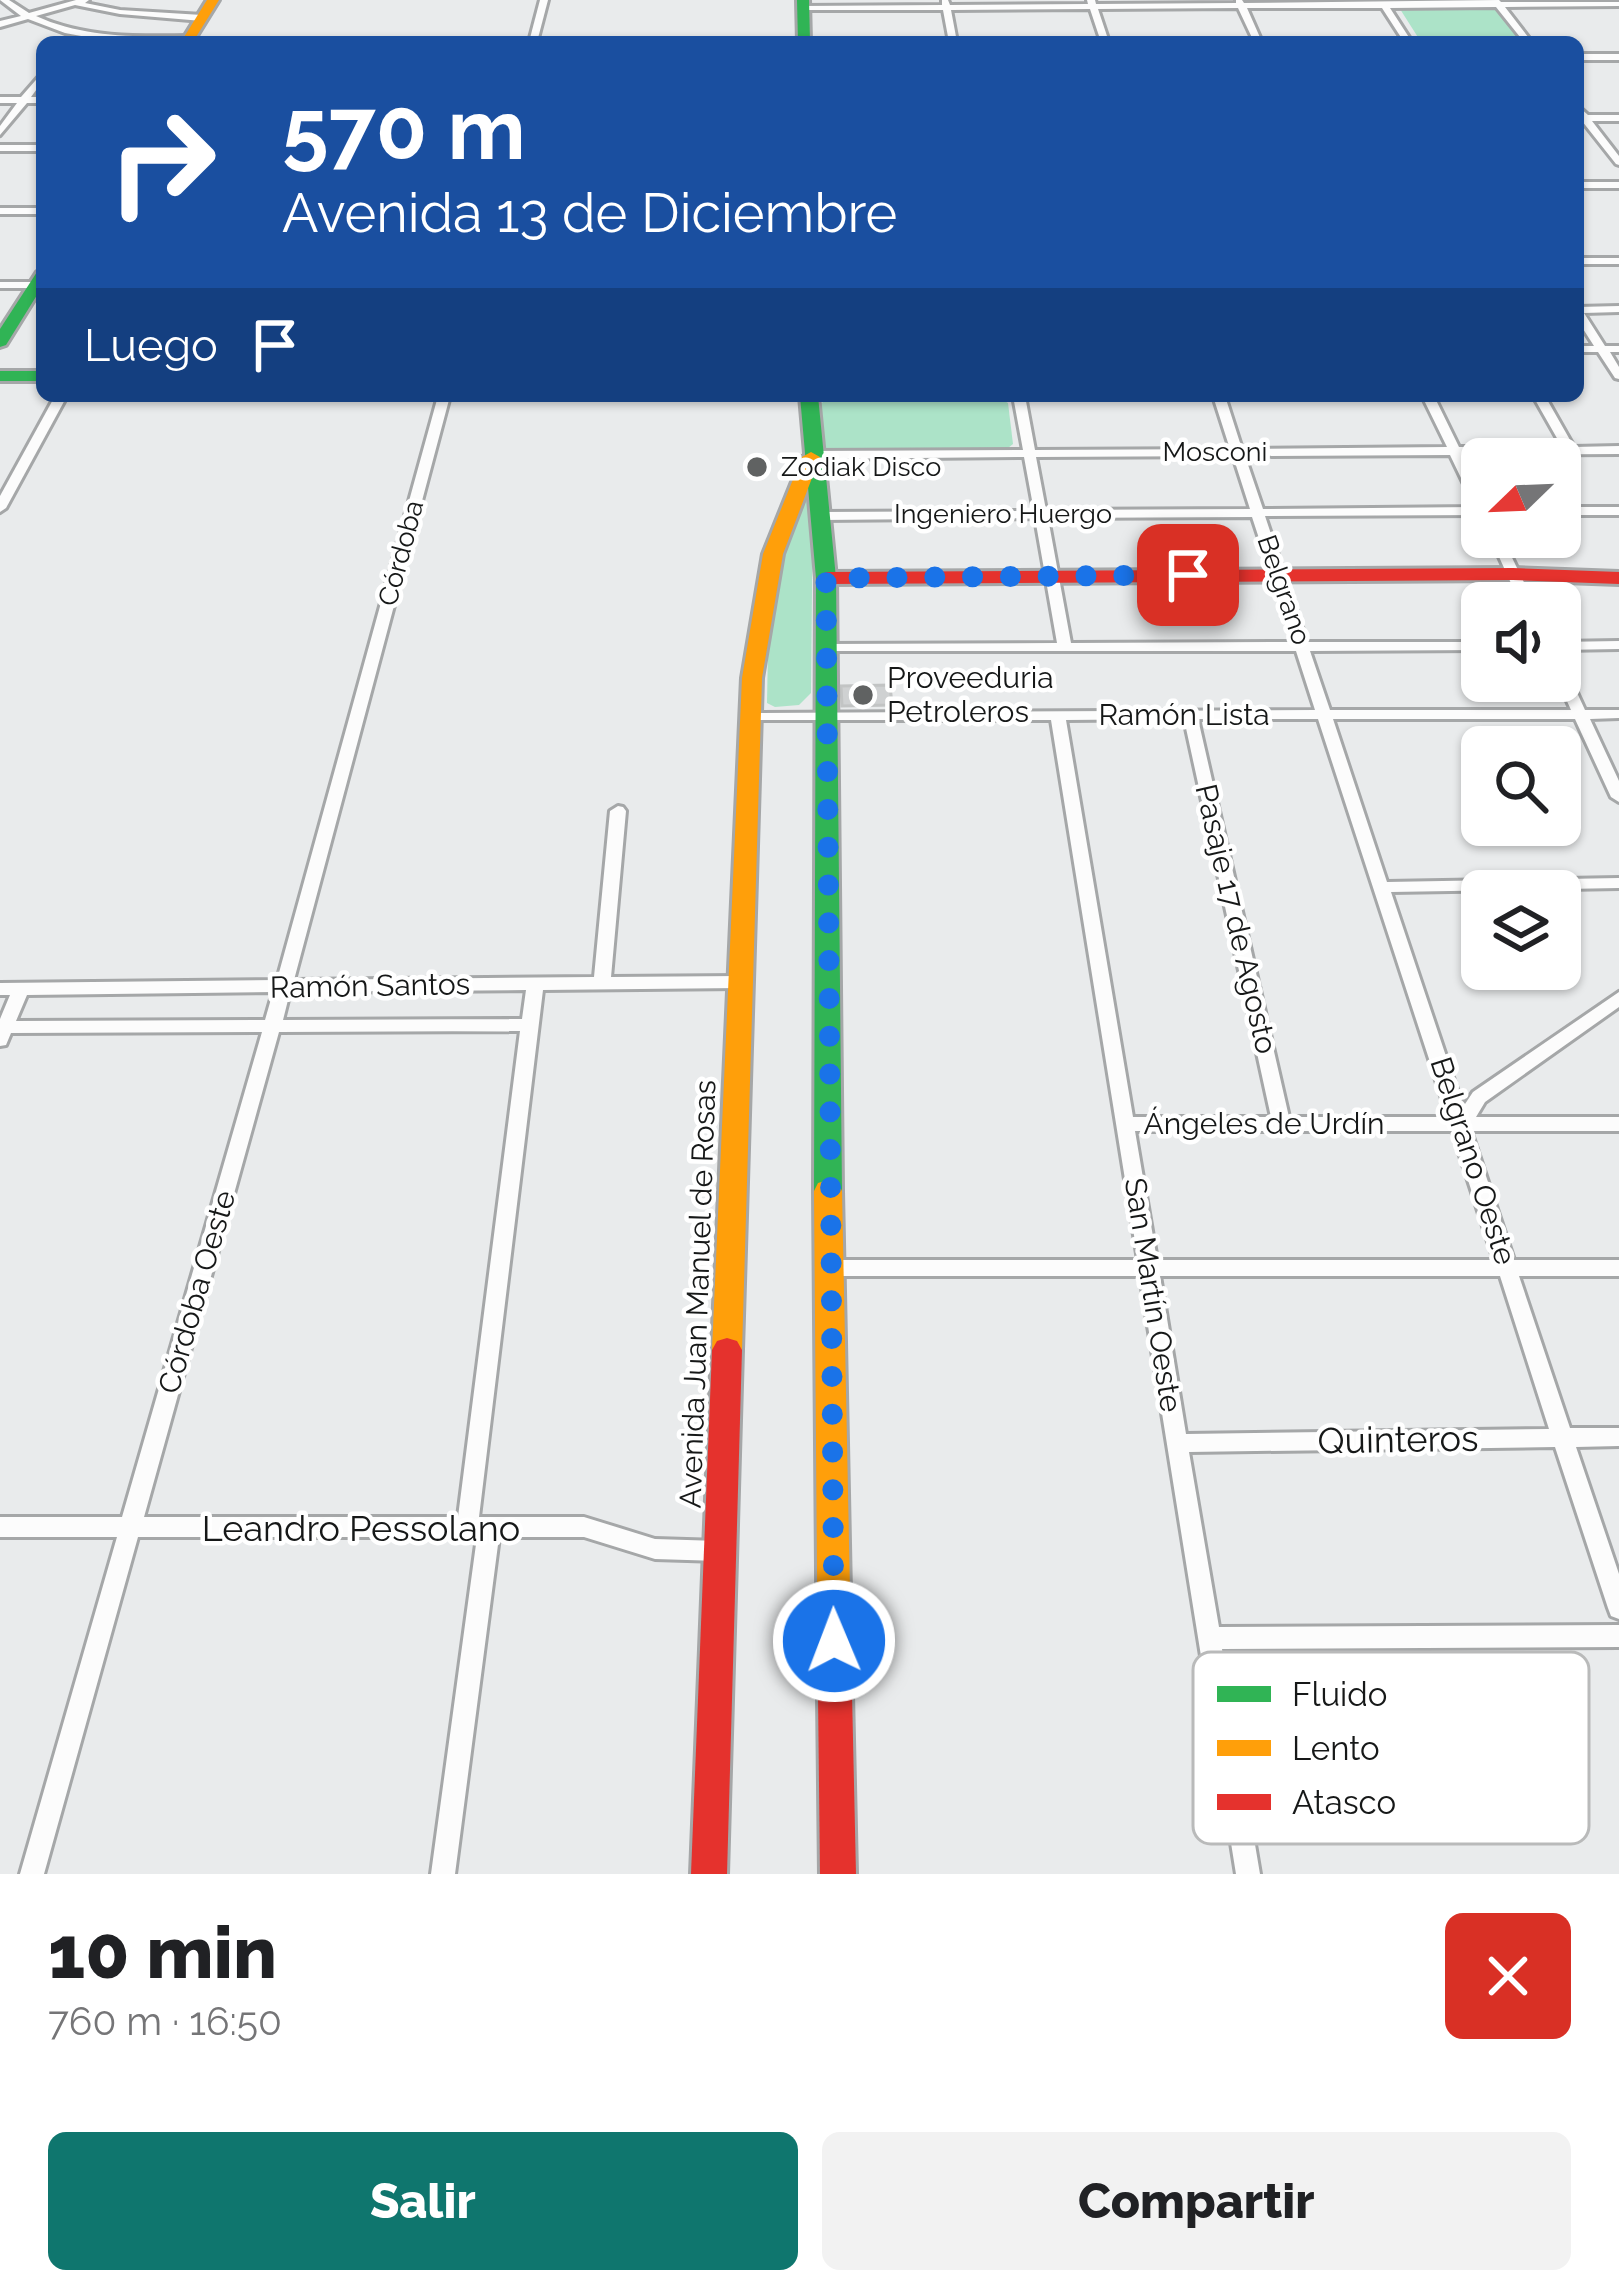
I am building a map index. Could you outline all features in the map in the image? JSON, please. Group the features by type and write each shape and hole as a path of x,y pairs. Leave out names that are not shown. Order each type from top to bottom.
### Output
{"street":[{"path":"3,0 24,17 67,36"},
{"path":"534,36 544,0"},
{"path":"0,24 80,1 198,25"},
{"path":"1382,2 1404,36"},
{"path":"1497,2 1523,36"},
{"path":"1092,3 1103,36"},
{"path":"1240,3 1255,36"},
{"path":"804,36 803,4 1612,3 1619,14"},
{"path":"946,4 952,36"},
{"path":"91,36 198,25"},
{"path":"1584,57 1619,57"},
{"path":"0,132 36,84"},
{"path":"0,100 36,100"},
{"path":"1584,116 1619,118"},
{"path":"1584,121 1619,162"},
{"path":"0,148 36,148"},
{"path":"1584,185 1619,185"},
{"path":"0,211 36,211"},
{"path":"1584,261 1619,261"},
{"path":"0,285 36,280"},
{"path":"0,342 36,285"},
{"path":"1584,311 1619,309"},
{"path":"1584,320 1619,376"},
{"path":"1584,349 1619,349"},
{"path":"0,376 36,376"},
{"path":"0,508 58,402"},
{"name":"Córdoba","path":"358,710 442,402"},
{"path":"809,402 826,578 829,716 828,1268 838,1874"},
{"path":"1020,402 1065,647"},
{"name":"Belgrano","path":"1221,402 1327,715"},
{"path":"1431,402 1461,465"},
{"path":"1542,402 1563,438"},
{"name":"Mosconi","path":"812,455 1461,450"},
{"name":"Mosconi","path":"1581,450 1619,450"},
{"name":"Avenida Juan Manuel de Rosas","path":"709,1874 748,716 756,613 764,579 781,523 812,455"},
{"name":"Ingeniero Huergo","path":"821,516 1461,510"},
{"path":"1581,511 1619,511"},
{"path":"1506,558 1517,582"},
{"path":"826,578 1619,574"},
{"path":"1581,646 1619,645"},
{"path":"827,649 1461,646"},
{"path":"1574,702 1619,797"},
{"name":"Córdoba Oeste","path":"32,1874 358,710"},
{"name":"Ramón Lista","path":"748,716 1619,714"},
{"name":"Belgrano Oeste","path":"1327,715 1619,1608"},
{"name":"San Martín Oeste","path":"1058,716 1211,1652"},
{"name":"Pasaje 17 de Agosto","path":"1190,716 1281,1123"},
{"path":"602,984 618,811"},
{"path":"1383,887 1619,883"},
{"name":"Ramón Santos","path":"0,988 740,982"},
{"path":"443,1874 535,984"},
{"path":"2,1031 21,988"},
{"path":"1461,1125 1479,1097 1619,998"},
{"name":"Ramón Santos","path":"2,1031 530,1025"},
{"name":"Ángeles de Urdín","path":"1125,1124 1619,1124"},
{"path":"828,1268 1619,1268"},
{"name":"Quinteros","path":"1178,1443 1619,1437"},
{"name":"Leandro Pessolano","path":"0,1527 584,1527 655,1549 718,1551"},
{"path":"1209,1638 1619,1636"},
{"name":"San Martín Oeste","path":"1243,1844 1248,1874"}],"green space":[{"path":"1400,9 1497,9 1517,36 1417,36"},
{"path":"1006,402 1013,444 1008,448 832,450 820,446 819,405"},
{"path":"805,482 813,485 811,693 799,705 775,707 767,703 769,594"}],"building":[{"name":"Proveeduria Petroleros","path":"890,685 892,705 842,706 841,686"}],"traffic: fast":[{"path":"803,0 804,36"},
{"path":"0,342 36,285"},
{"path":"0,376 36,376"},
{"path":"810,402 826,578 828,1191"}],"traffic: slow":[{"path":"191,36 213,0"},
{"path":"727,1350 752,678 773,554 811,457"},
{"path":"828,1191 835,1694"}],"traffic: jam":[{"path":"826,578 1513,574 1619,578"},
{"path":"709,1874 727,1350"},
{"path":"835,1694 838,1874"}],"place":[{"name":"Zodiak Disco","path":"757,467"},
{"name":"Proveeduria Petroleros","path":"863,695"}],"route":[{"path":"834,1641 826,578 1188,575"}]}
